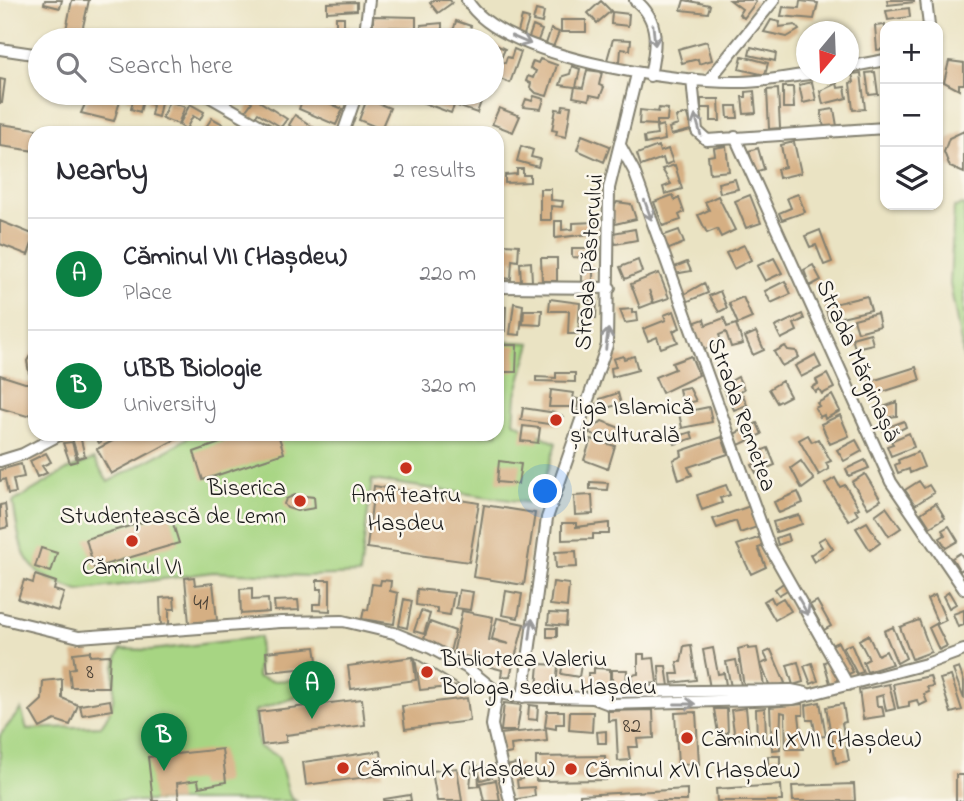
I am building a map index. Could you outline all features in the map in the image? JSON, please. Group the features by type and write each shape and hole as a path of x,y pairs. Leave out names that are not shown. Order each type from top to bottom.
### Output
{"street":[{"path":"366,28 369,0"},
{"path":"467,0 498,28"},
{"path":"635,0 648,13 656,35 650,76"},
{"path":"709,80 774,0"},
{"path":"926,0 928,21"},
{"path":"504,32 520,41 637,75 755,81 796,76"},
{"path":"0,49 28,53"},
{"path":"859,65 880,61"},
{"name":"Strada Păstorului","path":"523,696 547,518 604,356 610,288 609,187 637,75"},
{"path":"692,79 696,125 700,135 707,140 880,128"},
{"path":"224,105 261,126"},
{"path":"345,126 353,105"},
{"name":"Strada Mărginașă","path":"736,137 891,482 964,589"},
{"name":"Strada Remetea","path":"621,147 634,172 769,546 848,685"},
{"path":"504,287 610,288"},
{"path":"0,461 23,454 48,441"},
{"path":"0,618 79,637 281,622 343,621 412,640 457,661 497,692 523,696 593,698 608,692 791,690 809,694 964,657"},
{"path":"926,664 964,650"},
{"path":"497,692 492,725 510,801"}],"green space":[{"path":"964,205 964,360 950,284 954,207"},
{"path":"504,341 531,343 516,395 514,422 556,443 537,504 372,480 360,574 307,576 213,572 79,591 45,577 35,569 23,549 13,502 67,470 94,459 108,482 182,441 504,441"},
{"path":"260,637 257,677 272,681 308,679 305,694 255,711 259,747 278,756 290,797 296,801 0,801 0,735 21,709 27,729 101,726 112,705 115,669 121,649 152,650"}],"building":[{"path":"45,0 62,0 60,8 44,4"},
{"path":"72,0 89,0 83,28 66,28"},
{"path":"434,0 450,0 452,3 438,13 430,3"},
{"path":"684,0 710,5 708,13 681,10"},
{"path":"730,0 756,2 744,18 739,14 742,9"},
{"path":"887,0 914,0 914,2 888,5"},
{"path":"601,1 611,11 597,23 588,13"},
{"path":"800,1 818,3 814,19 781,16 783,7 799,8"},
{"path":"357,2 357,10 327,12 327,3"},
{"path":"909,8 910,17 888,20 886,11"},
{"path":"536,10 544,12 542,23 533,21"},
{"path":"612,12 629,14 628,26 611,24"},
{"path":"373,16 416,17 416,28 373,27"},
{"path":"336,17 344,17 344,26 349,28 326,28 336,27"},
{"path":"522,17 529,19 523,38 517,36"},
{"path":"561,20 586,20 586,32 561,32"},
{"path":"771,20 780,22 779,27 796,26 796,32 787,37 764,32"},
{"path":"456,21 471,26 470,28 454,28"},
{"path":"442,23 442,28 421,28 421,25"},
{"path":"533,26 542,30 537,43 528,40"},
{"path":"875,26 880,26 880,50 877,50"},
{"path":"551,29 559,32 553,47 546,44"},
{"path":"613,39 631,40 630,50 621,49 620,62 607,60"},
{"path":"707,41 712,60 699,64 698,59 682,63 678,49"},
{"path":"751,47 776,53 775,61 749,55"},
{"path":"514,49 521,52 510,83 504,81 504,63 507,57 511,58"},
{"path":"742,56 768,63 765,75 739,69"},
{"path":"540,59 557,65 547,96 536,93 530,87 531,83 526,81 528,76 533,78 536,71 530,68 533,61 538,63"},
{"path":"949,61 964,63 964,84 959,84 959,90 944,82"},
{"path":"572,66 580,69 576,87 583,88 587,70 602,72 599,85 604,87 600,97 590,95 589,100 573,97 575,87 560,85 563,76 570,74"},
{"path":"875,72 878,94 869,95 866,73"},
{"path":"859,73 865,109 853,110 850,84 859,84"},
{"path":"0,79 5,80 2,103 0,103"},
{"path":"812,84 816,100 803,103 799,85"},
{"path":"837,84 838,88 845,87 847,98 823,104 820,91"},
{"path":"783,87 793,87 794,108 783,108"},
{"path":"778,89 780,128 769,129 767,90"},
{"path":"754,91 756,113 744,114 742,97 746,97 746,92"},
{"path":"534,96 544,99 541,109 523,107 526,99 532,101"},
{"path":"701,99 719,99 720,121 711,121 711,108 701,108"},
{"path":"85,105 119,105 114,121 81,113"},
{"path":"132,105 142,105 140,112 131,109"},
{"path":"153,105 161,105 158,117 151,115"},
{"path":"167,105 185,107 178,124 162,118"},
{"path":"189,105 204,112 200,120 193,116 188,126 179,125"},
{"path":"250,105 265,105 287,119 279,126 258,113 253,120 244,113"},
{"path":"300,105 334,105 343,109 336,125 299,109"},
{"path":"365,105 390,108 382,126 374,126 359,120"},
{"path":"429,105 454,106 451,113"},
{"path":"457,105 480,105 477,113"},
{"path":"563,105 571,106 566,137 556,135 557,131 552,130 556,109 562,110"},
{"path":"727,106 737,106 738,118 728,118"},
{"path":"499,108 520,116 513,132 504,129 504,126 492,124"},
{"path":"659,108 668,109 667,121 657,121 657,125 639,124 640,110 658,112"},
{"path":"834,109 837,126 824,128 821,111"},
{"path":"687,114 691,130 671,135 669,128 678,125 676,117"},
{"path":"295,115 312,126 290,126"},
{"path":"212,118 223,124 222,126 207,126"},
{"path":"0,124 28,128 28,150 0,146"},
{"path":"663,125 665,140 645,144 644,137 657,135 656,127"},
{"path":"964,131 964,173 950,167 944,152 949,138"},
{"path":"582,135 610,146 604,162 577,150"},
{"path":"794,142 801,173 779,178 777,169 785,167 781,145"},
{"path":"521,146 533,150 531,157 540,159 538,167 517,161"},
{"path":"658,146 660,152 668,149 673,162 665,165 663,158 641,166 637,154"},
{"path":"726,146 729,171 710,173 708,156 715,155 714,148"},
{"path":"758,148 764,169 755,172 749,151"},
{"path":"675,165 682,189 665,194 663,187 671,184 662,169"},
{"path":"517,169 523,169 523,175 530,175 530,182 505,183 505,175 517,174"},
{"path":"735,179 738,189 720,193 718,183"},
{"path":"540,189 551,189 551,200 563,201 562,207 551,206 551,220 540,220"},
{"path":"798,194 805,212 782,220 779,213 791,208 787,198"},
{"path":"673,195 675,200 679,198 684,212 679,215 681,220 663,226 654,202"},
{"path":"750,195 761,223 746,228 735,201"},
{"path":"718,196 735,230 721,237 717,229 707,233 698,215 709,210 705,202"},
{"path":"617,202 631,204 636,219 615,224 612,210"},
{"path":"0,221 28,232 28,255 0,244"},
{"path":"555,221 562,221 562,230 573,229 573,223 596,222 597,233 555,238"},
{"path":"635,229 637,240 615,244 613,233"},
{"path":"679,230 684,243 667,250 662,236"},
{"path":"820,230 832,262 824,265 816,245 810,247 805,236"},
{"path":"505,244 519,245 518,261 512,260 511,279 504,278"},
{"path":"744,245 751,260 734,269 726,253"},
{"path":"572,248 591,248 591,258 572,257"},
{"path":"541,258 557,258 557,281 542,281"},
{"path":"774,258 782,273 765,281 757,266"},
{"path":"638,260 642,272 625,279 620,267"},
{"path":"531,262 532,281 521,281 520,263"},
{"path":"687,262 691,271 674,274 672,268"},
{"path":"582,264 593,264 593,284 582,284"},
{"path":"813,265 821,280 810,286 804,270"},
{"path":"659,273 669,298 654,303 649,290 653,303 640,308 631,284"},
{"path":"785,281 791,294 771,303 765,291"},
{"path":"704,283 708,293 686,302 683,295"},
{"path":"720,291 727,308 719,312 709,296"},
{"path":"867,296 871,310 829,320 825,306"},
{"path":"743,297 752,318 738,324 729,303"},
{"path":"550,299 580,303 578,334 568,334 569,311 549,311"},
{"path":"589,299 597,300 596,318 587,318"},
{"path":"514,303 523,305 520,335 510,334"},
{"path":"504,307 506,307 504,331"},
{"path":"632,309 632,313 637,312 638,321 625,323 620,310"},
{"path":"524,310 542,310 541,325 523,324"},
{"path":"674,311 680,328 673,331 678,342 661,348 657,337 648,341 643,329 666,320 664,315"},
{"path":"877,313 880,326 858,332 854,319"},
{"path":"802,314 804,319 794,324 797,331 781,339 775,327"},
{"path":"724,318 727,327 736,324 743,344 731,347 726,332 719,335 722,343 702,350 693,323 704,319 706,325"},
{"path":"756,332 764,350 753,355 745,337"},
{"path":"870,333 873,344 855,348 852,338"},
{"path":"504,345 517,345 516,372 504,372"},
{"path":"785,346 788,350 796,351 799,357 782,366 774,352"},
{"path":"815,355 821,367 801,377 795,366"},
{"path":"623,356 624,359 634,356 638,370 612,377 611,368 616,367 613,359"},
{"path":"691,356 699,375 662,393 655,377 675,369 672,363"},
{"path":"916,367 920,380 873,395 869,382"},
{"path":"556,373 575,373 575,382 536,381 536,377 556,378"},
{"path":"827,374 834,388 822,394 819,389 815,392 812,387 818,384 816,380"},
{"path":"0,375 28,383 28,415 0,408"},
{"path":"738,377 744,389 728,398 722,386"},
{"path":"782,381 790,396 777,403 769,389"},
{"path":"689,387 696,401 682,404 679,389"},
{"path":"551,390 574,393 573,398 578,399 577,407 549,407"},
{"path":"618,393 621,404 598,410 596,404 601,402 600,399"},
{"path":"743,395 747,405 734,410 730,401"},
{"path":"832,395 840,411 825,419 824,415 820,417 815,408 819,406 817,403"},
{"path":"897,402 897,416 878,419 875,410"},
{"path":"709,407 712,422 682,428 679,413"},
{"path":"523,408 556,413 563,417 561,423 555,425 521,420"},
{"path":"840,415 849,436 830,444 821,424"},
{"path":"602,421 620,428 616,438 601,432 599,437 589,433 592,426 595,427"},
{"path":"904,421 906,427 886,437 883,429"},
{"path":"757,423 762,434 739,445 734,434"},
{"path":"523,426 540,428 538,443 521,441"},
{"path":"691,432 693,438 675,444 673,438"},
{"path":"909,433 914,447 891,456 887,446 893,444 891,441"},
{"path":"808,435 812,442 818,439 831,461 826,463 829,469 819,475 799,440"},
{"path":"722,437 728,454 688,467 692,475 679,480 673,460 682,456 681,451"},
{"path":"591,439 615,446 608,469 584,460"},
{"path":"856,440 862,451 844,461 837,450"},
{"path":"73,441 81,441 85,456 78,458"},
{"path":"112,441 173,441 111,474 97,449"},
{"path":"226,441 280,441 284,453 203,480 194,452"},
{"path":"72,442 77,461 70,463 63,443"},
{"path":"768,448 775,465 756,473 752,465 762,461 758,452"},
{"path":"918,452 924,467 910,473 909,469 898,473 895,465 899,463 898,460"},
{"path":"46,453 51,462 42,466 47,473 37,477 30,461"},
{"path":"865,460 869,468 849,476 846,469"},
{"path":"499,461 521,464 518,484 497,482"},
{"path":"801,461 814,480 802,489 791,468"},
{"path":"21,464 24,477 13,479 16,493 8,494 5,479 0,481 0,470"},
{"path":"865,474 881,500 868,508 852,482"},
{"path":"835,478 840,487 845,485 859,508 855,510 858,515 849,521 825,484"},
{"path":"919,481 924,488 929,485 934,493 915,505 905,490"},
{"path":"590,482 608,483 607,490 590,489"},
{"path":"726,485 730,495 720,498 722,503 702,510 697,495"},
{"path":"374,486 479,503 469,562 367,548"},
{"path":"798,492 803,503 779,513 774,502"},
{"name":"Biserica Studențească de Lemn","path":"295,495 314,497 315,508 297,511 287,508 284,504 286,499"},
{"path":"592,495 593,514 575,515 574,496"},
{"path":"936,503 945,518 930,527 921,513"},
{"path":"5,504 8,527 0,529 0,505"},
{"path":"484,505 535,513 524,585 473,577"},
{"path":"750,506 757,527 740,533 736,521 717,528 713,519"},
{"path":"886,507 901,528 889,536 875,515"},
{"name":"Căminul VI","path":"170,514 179,543 94,568 86,539"},
{"path":"799,515 802,524 776,532 773,522"},
{"path":"867,522 880,543 870,550 856,528"},
{"path":"562,523 576,523 576,527 609,523 609,534 593,534 593,539 562,540"},
{"path":"949,526 958,541 946,548 940,538 945,535 942,530"},
{"path":"787,534 789,541 778,545 776,538"},
{"path":"761,537 764,546 758,548 766,567 751,574 737,545"},
{"path":"825,537 833,549 814,562 810,555 822,547 818,541"},
{"path":"41,548 57,553 51,572 35,567"},
{"path":"576,551 577,567 556,568 555,552"},
{"path":"960,553 964,559 964,568 960,571 952,558"},
{"path":"35,575 56,582 54,590 64,593 58,611 18,599 24,580 33,583"},
{"path":"194,577 195,585 213,583 217,620 189,623 185,578"},
{"path":"317,580 330,580 330,611 313,610 313,604 321,604 322,589 317,589"},
{"path":"381,580 391,581 390,591 398,593 394,624 362,619 364,609 368,610 372,584 380,585"},
{"path":"553,582 569,584 567,607 550,605"},
{"path":"785,582 789,589 779,595 775,589"},
{"path":"252,588 252,600 268,599 269,612 241,614 240,589"},
{"path":"417,589 454,593 450,615 437,613 437,608 416,605"},
{"path":"459,590 473,592 470,610 456,608"},
{"path":"506,591 522,594 518,618 502,615"},
{"path":"949,592 956,604 949,608 943,596"},
{"path":"935,595 946,620 938,624 927,599"},
{"path":"174,597 175,609 169,609 169,625 161,625 160,598"},
{"path":"771,597 774,603 783,598 791,611 775,620 764,601"},
{"path":"404,599 412,601 407,628 399,626"},
{"path":"298,600 299,610 275,611 274,601"},
{"path":"817,601 831,626 824,630 810,605"},
{"path":"964,610 964,625 958,627 953,614"},
{"path":"421,611 430,614 424,634 414,631"},
{"path":"462,611 493,617 489,640 509,644 492,639 497,618 524,624 510,676 501,677 502,670 484,665 485,660 453,654"},
{"path":"549,613 567,614 566,626 548,624"},
{"path":"919,620 931,652 912,659 900,627"},
{"path":"430,622 455,631 450,652 424,639"},
{"path":"936,624 947,646 939,650 929,628"},
{"path":"893,627 906,658 897,663 884,631"},
{"path":"547,628 557,628 557,637 547,637"},
{"path":"868,635 878,655 886,651 892,664 867,672 863,662 869,659 859,640"},
{"path":"838,642 853,672 845,676 831,645"},
{"path":"851,644 863,672 857,674 843,647"},
{"path":"691,645 696,680 672,683 671,674 679,674 677,662 681,662 684,646"},
{"path":"748,646 748,649 757,648 764,685 744,686 738,649"},
{"path":"315,647 318,667 268,672 266,652"},
{"path":"713,648 718,674 724,673 726,685 710,688 703,650"},
{"path":"771,650 785,683 771,689 761,664 768,661 764,653"},
{"path":"90,651 90,656 110,655 108,687 71,687 69,669 75,668 73,653"},
{"path":"638,654 644,654 644,659 654,658 657,683 633,686 631,675 638,674"},
{"path":"564,655 582,659 579,677 561,674"},
{"path":"413,657 416,680 351,689 348,666"},
{"name":"Biblioteca Valeriu Bologa, sediu Hașdeu","path":"415,658 460,686 420,690"},
{"path":"832,659 839,681 830,683 824,662"},
{"path":"736,660 741,685 731,687 726,662"},
{"path":"798,662 803,682 793,685 787,665"},
{"path":"812,663 818,681 811,684 804,666"},
{"path":"539,664 558,665 556,689 537,688"},
{"path":"659,666 666,666 669,686 660,686"},
{"path":"594,668 610,669 610,685 588,684 588,673 594,673"},
{"path":"959,668 964,681 964,699 953,670"},
{"path":"612,670 627,670 626,686 612,686"},
{"path":"930,676 933,686 927,687 929,692 924,694 927,702 919,706 917,700 909,702 909,706 898,708 893,684"},
{"path":"951,676 962,710 951,713 940,679"},
{"path":"62,679 62,698 78,705 70,725 55,720 40,728 30,711 42,700 43,681"},
{"path":"889,684 895,709 886,711 883,695 876,697 877,706 882,706 884,716 863,719 859,690"},
{"path":"467,698 470,721 405,729 402,706"},
{"path":"362,699 365,725 286,735 286,742 262,745 258,712"},
{"path":"110,700 112,710 82,715 80,705"},
{"path":"820,702 826,736 816,737 813,720 807,720 806,705"},
{"path":"504,703 521,705 517,731 501,731"},
{"path":"803,704 803,715 799,715 803,749 786,749 785,713 781,712 780,749 772,750 770,707"},
{"path":"843,704 846,722 842,723 849,761 836,763 826,707"},
{"path":"529,705 538,706 537,720 528,719"},
{"path":"746,708 749,738 735,739 731,710"},
{"path":"765,708 766,738 757,740 756,709"},
{"path":"714,709 727,709 728,733 718,733"},
{"path":"653,710 654,738 637,739 638,747 628,747 630,760 618,761 616,720 608,721 608,711"},
{"path":"547,711 564,711 564,724 556,724 556,729 545,727"},
{"path":"570,712 593,712 592,732 569,730"},
{"name":"Căminul XVII (Hașdeu)","path":"696,712 699,764 678,765 675,713"},
{"path":"546,729 547,741 511,745 512,753 502,755 500,734"},
{"path":"606,731 606,743 598,743 597,732"},
{"path":"222,749 226,782 199,787 198,780 177,783 179,801 153,801 148,757"},
{"name":"Căminul X (Hașdeu)","path":"381,751 383,775 306,785 303,762"},
{"name":"Căminul XVI (Hașdeu)","path":"605,756 606,780 536,781 536,757"},
{"path":"768,756 780,756 780,768 768,768"},
{"path":"520,763 521,772 504,775 502,767"},
{"path":"478,766 479,786 470,787 472,767"},
{"path":"490,767 492,777 481,780 478,770"},
{"path":"457,768 462,801 437,801 432,771"},
{"path":"521,773 522,779 517,780 518,788 534,787 535,796 512,800 505,777"},
{"path":"956,775 964,775 964,801 956,801"},
{"path":"496,780 500,801 484,801 480,783"},
{"path":"854,784 855,801 793,801 792,786"},
{"path":"781,785 782,801 717,801 716,789"},
{"path":"687,789 687,801 580,801 580,795"},
{"path":"410,795 411,801 384,801 384,799"}],"place":[{"name":"Liga Islamică și culturală","path":"556,420"},
{"name":"Amfiteatru Hașdeu","path":"406,468"},
{"name":"Biserica Studențească de Lemn","path":"300,501"},
{"name":"Căminul VI","path":"132,541"},
{"name":"Biblioteca Valeriu Bologa, sediu Hașdeu","path":"427,672"},
{"name":"Căminul VII (Hașdeu)","path":"312,719"},
{"name":"Căminul XVII (Hașdeu)","path":"687,738"},
{"name":"Căminul X (Hașdeu)","path":"343,768"},
{"name":"Căminul XVI (Hașdeu)","path":"571,769"},
{"name":"UBB Biologie","path":"164,771"}]}
